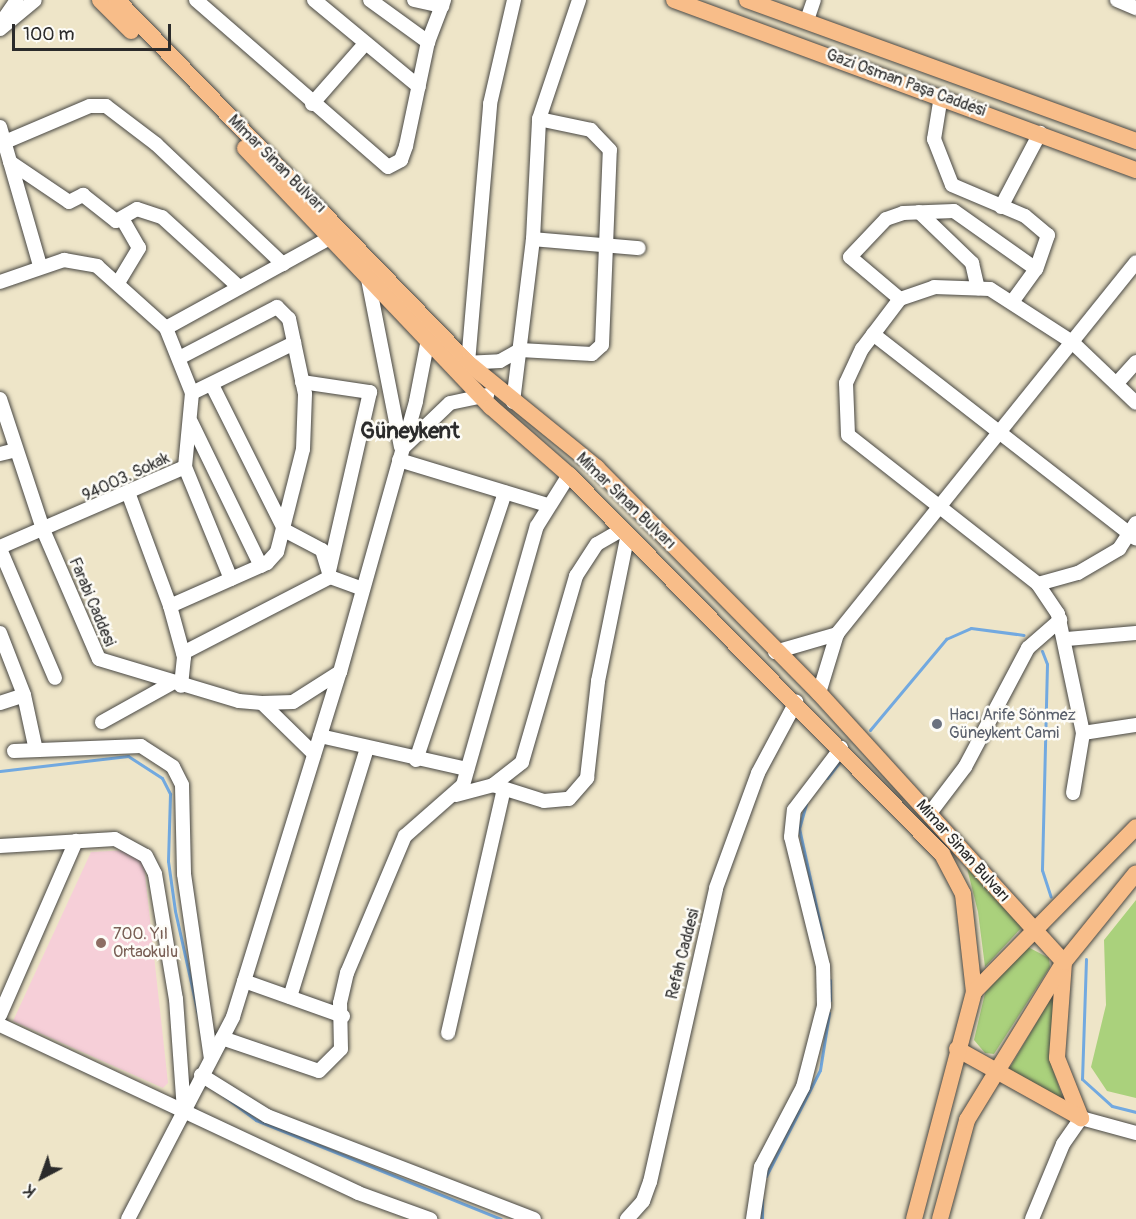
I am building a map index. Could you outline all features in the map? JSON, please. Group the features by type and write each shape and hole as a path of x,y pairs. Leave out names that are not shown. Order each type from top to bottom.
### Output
{"main road":[{"name":"Mimar Sinan Bulvarı","path":"100,0 428,341 497,389 597,468 775,652 819,693 1035,931 974,992"},
{"name":"Mimar Sinan Bulvarı","path":"117,0 430,323 482,398 569,475 796,702 947,864 963,894 974,992 957,1049 914,1219"},
{"name":"Gazi Osman Paşa Caddesi","path":"674,0 941,96 1136,170"},
{"name":"Gazi Osman Paşa Caddesi","path":"747,0 1136,141"},
{"path":"1081,1118 1057,1058 1064,962 1035,931 1136,826"},
{"path":"940,1219 966,1120 1064,962 1136,873"},
{"path":"957,1049 1081,1118"}],"street":[{"path":"0,26 17,0"},
{"path":"0,26 34,0"},
{"path":"196,0 312,104 388,167 401,160 406,146 428,42 442,3 414,0"},
{"path":"314,0 364,45 418,87"},
{"path":"370,0 428,42"},
{"path":"514,0 490,104 460,364 500,361 520,350 599,352 608,245 610,150 591,130 539,118"},
{"path":"513,402 533,239 539,118 579,0"},
{"path":"807,20 814,0"},
{"path":"1117,0 1136,8"},
{"path":"312,104 364,45"},
{"path":"941,96 934,139 951,185 1025,216 1048,236 1036,269 1013,301"},
{"path":"5,142 90,106 106,106 156,144 283,264"},
{"path":"0,127 40,266"},
{"path":"1001,207 1040,133"},
{"path":"10,162 69,202 83,195 116,222 137,209 162,217 239,287"},
{"path":"900,299 850,257 886,219 919,212 954,212 1036,269"},
{"path":"919,212 972,263 978,288"},
{"path":"118,283 139,248 122,218"},
{"path":"166,328 330,238"},
{"path":"533,239 639,248"},
{"name":"94003. Sokak","path":"0,282 40,266 83,262 118,283 166,328 181,357 192,393 185,467 129,495 44,532 0,548"},
{"path":"819,693 837,634 1136,262"},
{"path":"368,279 400,455"},
{"path":"1073,793 1083,733 1067,639 1060,620 1038,584 940,506 867,455 848,435 846,383 873,334 900,299 934,287 978,288 1013,301 1072,342 1118,382 1136,403"},
{"path":"170,606 261,566 277,552 286,532 303,449 302,382 289,320 277,307 181,357"},
{"path":"128,1219 222,1038 244,981 340,672 400,455 428,341 430,323"},
{"path":"873,334 1134,532 1119,549 1078,573 1038,584"},
{"path":"192,393 294,343"},
{"path":"1118,382 1136,362"},
{"path":"183,653 329,574 370,392 302,382"},
{"path":"212,385 286,532 322,550 329,574 363,589"},
{"path":"400,455 436,411 450,403 482,398 497,389"},
{"name":"Farabi Caddesi","path":"0,399 44,532 99,659 177,684 262,702 292,702 340,672"},
{"path":"190,420 261,566"},
{"path":"0,454 16,450"},
{"path":"400,455 547,505"},
{"path":"185,467 231,579"},
{"path":"456,795 467,769 547,505 569,475"},
{"path":"416,760 505,492"},
{"path":"102,722 177,684 183,653 170,606 129,495"},
{"path":"448,1033 499,787 522,762 585,556 625,532"},
{"path":"222,1038 319,1071 341,1049 347,973 405,836 421,817 456,795 499,787 544,801 569,799 587,778 598,681 625,532"},
{"path":"0,548 55,678"},
{"path":"930,813 965,767 1028,648 1060,620"},
{"path":"0,633 24,695 35,746"},
{"path":"1067,639 1136,633"},
{"path":"775,652 837,634"},
{"path":"0,703 24,695"},
{"path":"262,702 314,754"},
{"name":"Refah Caddesi","path":"627,1219 644,1201 650,1182 716,888 758,773 796,702"},
{"path":"1083,733 1136,725"},
{"path":"320,736 416,760 467,769"},
{"path":"14,751 141,746 173,767 182,785 184,874 211,1058"},
{"path":"290,997 367,748"},
{"path":"753,1219 760,1167 803,1087 824,1006 823,966 791,837 793,818 803,794 841,748"},
{"path":"0,846 115,839 140,848 155,873 176,999 184,1113"},
{"path":"0,1015 76,841"},
{"path":"244,981 343,1016"},
{"path":"0,1025 358,1193 430,1219"},
{"path":"201,1075 267,1116 534,1219"},
{"path":"1032,1219 1063,1144 1081,1118 1136,1133"}],"shaded area":[{"name":"700. Yıl Ortaokulu","path":"129,850 138,853 144,865 168,1083 163,1088 13,1021 91,852"}],"green space":[{"path":"966,864 1023,926 985,967 978,912"},
{"path":"1136,900 1136,1098 1107,1091 1091,1067 1106,1005 1104,940"},
{"path":"1026,946 1049,958 1050,967 994,1054 985,1053 974,1040 985,993"},
{"path":"1054,993 1049,1058 1065,1104 1006,1074"}],"waterway":[{"path":"870,730 946,639 971,628 1024,635"},
{"path":"1042,651 1047,664 1042,870 1051,897"},
{"path":"0,771 128,756 162,778 170,794 168,861 175,911 199,1018"},
{"path":"827,778 841,760"},
{"path":"806,804 799,828 823,938"},
{"path":"1086,959 1082,1079 1112,1106 1136,1112"},
{"path":"830,980 830,1000"},
{"path":"766,1176 820,1070 829,1013"},
{"path":"224,1096 256,1120 501,1219"},
{"path":"762,1200 762,1219"}],"place":[{"name":"Hacı Arife Sönmez Güneykent Cami","path":"937,724"},
{"name":"700. Yıl Ortaokulu","path":"101,943"}],"district":[{"name":"Güneykent","path":"410,432"}]}
